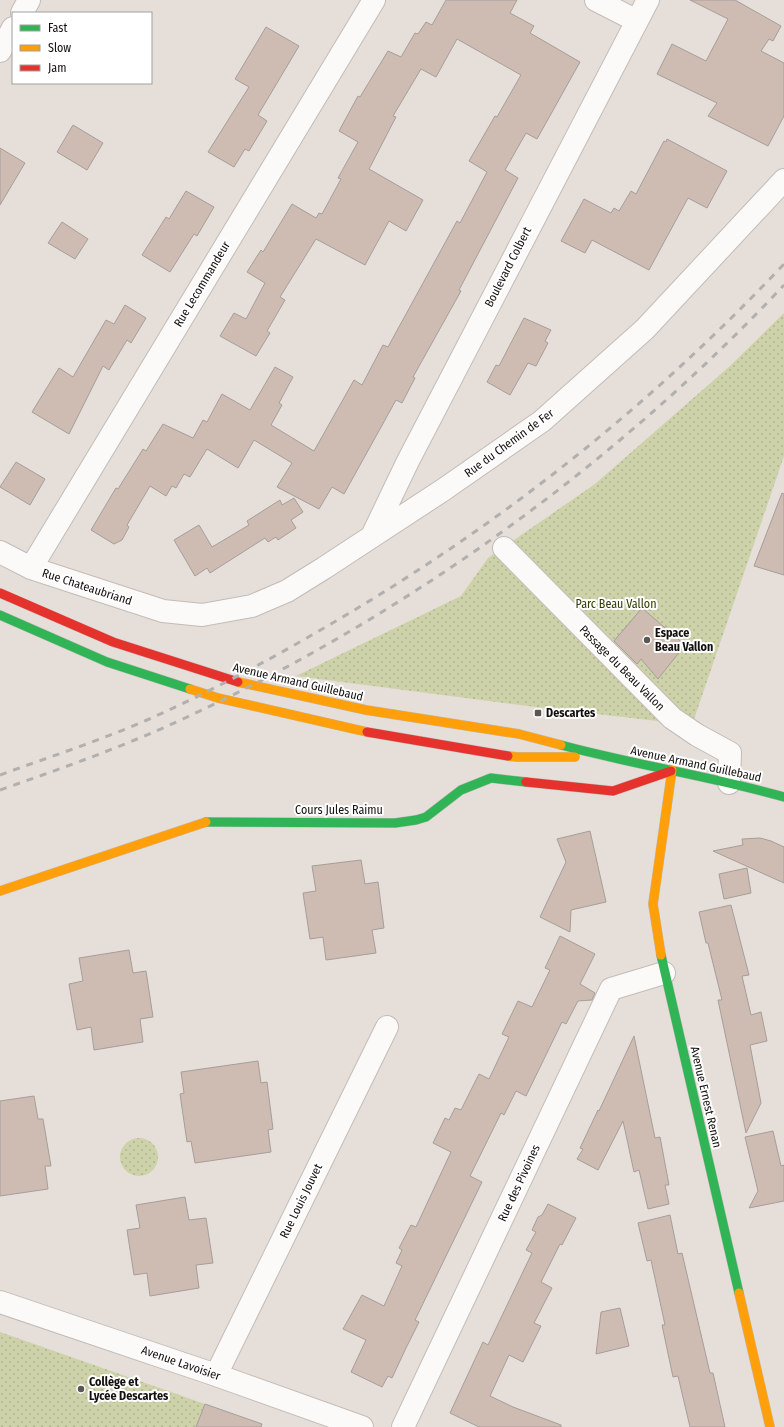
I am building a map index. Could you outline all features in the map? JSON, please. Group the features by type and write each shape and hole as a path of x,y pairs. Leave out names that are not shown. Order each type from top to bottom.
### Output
{"street":[{"path":"23,12 29,0"},
{"name":"Rue Lecommandeur","path":"31,568 374,0"},
{"path":"596,0 637,21"},
{"name":"Boulevard Colbert","path":"371,536 411,454 648,0"},
{"path":"0,51 12,30"},
{"name":"Rue du Chemin de Fer","path":"176,613 202,615 252,606 287,591 443,490 542,421 645,329 784,180"},
{"name":"Passage du Beau Vallon","path":"504,548 672,718 697,735 730,753 729,783"},
{"name":"Rue Chateaubriand","path":"0,552 31,568 163,612 176,613"},
{"name":"Avenue Armand Guillebaud","path":"0,593 113,642 236,682 366,710 519,734 602,756 672,770 784,797"},
{"name":"Avenue Armand Guillebaud","path":"0,615 107,662 218,698 364,732 517,757 602,756"},
{"name":"Cours Jules Raimu","path":"0,891 204,822 395,823 426,817 461,790 491,778 613,791 672,770"},
{"name":"Avenue Ernest Renan","path":"672,770 653,904 657,934 664,973 770,1427"},
{"name":"Rue des Pivoines","path":"403,1427 611,989 664,973"},
{"name":"Rue Louis Jouvet","path":"216,1375 387,1027"},
{"name":"Avenue Lavoisier","path":"0,1302 216,1375 362,1427"}],"green space":[{"name":"Parc Beau Vallon","path":"784,313 784,456 692,725 536,707 296,676 461,596 488,558 595,484 730,366"},
{"path":"135,1138 143,1138 153,1143 157,1150 157,1164 153,1171 143,1176 135,1176 125,1171 123,1168 120,1161 120,1153 125,1143 128,1141"},
{"name":"Collège et Lycée Descartes","path":"0,1332 205,1404 196,1427 0,1427"}],"building":[{"path":"446,0 517,0 510,13 534,26 530,33 580,62 537,139 526,133 505,170 518,178 459,290 461,291 413,377 415,378 402,403 396,400 344,494 332,487 319,509 277,487 292,463 254,440 238,468 207,449 190,477 184,474 176,488 172,486 166,496 150,486 127,525 129,527 122,540 114,544 91,530 116,488 118,489 143,449 146,451 163,424 193,438 203,420 207,422 222,394 250,410 275,367 293,377 279,403 282,405 271,425 314,451 354,380 362,385 383,345 388,347 457,221 460,223 487,172 469,161 521,75 457,39 436,77 421,69 393,116 396,117 369,169 423,200 406,231 389,221 365,265 316,239 280,297 285,300 267,331 270,333 256,356 220,336 234,313 246,319 265,283 247,272 261,250 263,252 292,204 316,218 319,213 322,214 341,179 338,178 358,142 339,131 358,96 360,97 388,51 401,57 415,33 418,34 426,22 432,25"},
{"path":"690,0 735,0 781,26 773,41 769,39 761,51 784,63 784,116 768,146 708,116 717,103 657,74 672,44 706,61 728,19"},
{"path":"266,27 299,46 258,115 267,121 249,151 245,149 234,167 208,152 249,87 235,79"},
{"path":"73,125 103,143 87,170 57,152"},
{"path":"667,139 727,171 707,208 688,198 649,270 592,240 585,253 561,241 584,199 611,213 614,208 619,211 631,191 636,194 664,141 666,142"},
{"path":"0,148 25,163 0,205"},
{"path":"186,191 214,207 197,236 194,234 170,272 142,255 166,217 169,219"},
{"path":"62,222 88,239 75,259 48,243"},
{"path":"125,305 146,318 131,343 127,340 109,370 103,366 69,434 32,412 59,368 73,377 106,320 114,324"},
{"path":"524,318 551,330 545,341 548,343 536,366 528,363 510,395 487,382 496,365 499,366"},
{"path":"16,462 45,479 30,505 0,487"},
{"path":"782,493 784,494 784,575 754,566"},
{"path":"294,498 303,512 291,520 296,528 278,540 276,537 268,542 265,538 210,573 207,568 195,576 174,540 199,525 212,547 249,525 247,521 280,500 282,505"},
{"name":"Espace Beau Vallon","path":"642,608 685,645 658,679 641,659 637,664 614,641"},
{"path":"590,831 606,902 571,910 570,932 540,917 566,862 557,839"},
{"path":"760,838 784,847 784,883 713,851 743,845 742,839"},
{"path":"361,860 365,884 378,882 384,928 372,930 376,953 326,960 323,937 310,939 303,893 316,891 312,866"},
{"path":"747,868 751,893 724,899 719,874"},
{"path":"731,905 749,975 742,976 751,1015 761,1012 767,1041 750,1045 761,1103 746,1133 718,1000 722,1000 699,912"},
{"path":"560,936 595,954 580,984 595,993 592,1000 578,1001 566,1024 562,1022 526,1096 516,1091 504,1115 501,1113 470,1176 482,1182 415,1320 419,1322 392,1378 388,1376 382,1387 351,1372 366,1340 343,1329 362,1295 384,1306 402,1266 396,1263 402,1250 399,1248 411,1225 416,1227 451,1152 433,1143 445,1118 449,1120 455,1108 461,1110 479,1074 489,1079 509,1037 502,1034 518,1001 532,1007 550,970 545,968"},
{"path":"129,950 133,973 146,971 153,1017 140,1019 143,1042 94,1050 91,1027 77,1030 69,984 83,981 79,958"},
{"path":"634,1036 655,1138 660,1137 669,1185 665,1185 669,1204 648,1209 639,1170 634,1172 623,1121 598,1170 577,1159 583,1149 580,1148"},
{"path":"258,1061 261,1083 267,1082 273,1129 268,1130 271,1152 195,1163 191,1141 187,1142 180,1094 184,1093 181,1072"},
{"path":"34,1096 38,1119 43,1119 51,1166 45,1166 48,1189 0,1196 0,1101"},
{"path":"773,1131 781,1166 784,1165 784,1201 749,1208 758,1191 745,1137"},
{"path":"185,1197 189,1220 206,1218 213,1263 196,1265 199,1288 150,1296 147,1273 134,1275 127,1230 140,1228 136,1205"},
{"path":"548,1204 576,1218 562,1245 560,1244 541,1282 552,1288 534,1323 541,1326 523,1362 509,1355 490,1396 513,1407 561,1425 561,1427 479,1427 450,1413 483,1342 488,1345 532,1253 526,1250 536,1232 532,1230 538,1217 542,1215"},
{"path":"670,1215 678,1254 682,1253 710,1373 713,1373 725,1427 690,1427 678,1376 673,1377 662,1325 665,1325 651,1260 647,1261 638,1223"},
{"path":"620,1308 629,1346 596,1354 601,1312"},
{"path":"205,1404 262,1424 261,1427 196,1427"}],"railway":[{"path":"0,775 111,735 195,697 290,648 398,583 516,502 573,459 681,366 784,264"},
{"path":"0,790 117,747 185,718 268,677 349,632 428,583 505,530 580,473 651,413 719,350 784,285"}],"traffic: fast":[{"path":"0,615 107,662 190,689"},
{"path":"561,745 784,797"},
{"path":"206,822 395,823 426,817 461,790 491,778 526,782"},
{"path":"661,955 739,1293"}],"traffic: slow":[{"path":"238,682 366,710 519,734 561,745"},
{"path":"190,689 218,698 367,732"},
{"path":"508,756 575,757"},
{"path":"661,955 653,904 672,770"},
{"path":"0,891 206,822"},
{"path":"739,1293 770,1427"}],"traffic: jam":[{"path":"0,593 113,642 238,682"},
{"path":"367,732 508,756"},
{"path":"526,782 613,791 671,771"}],"place":[{"name":"Espace Beau Vallon","path":"647,640"},
{"name":"Descartes","path":"538,713"},
{"name":"Collège et Lycée Descartes","path":"81,1389"}]}
